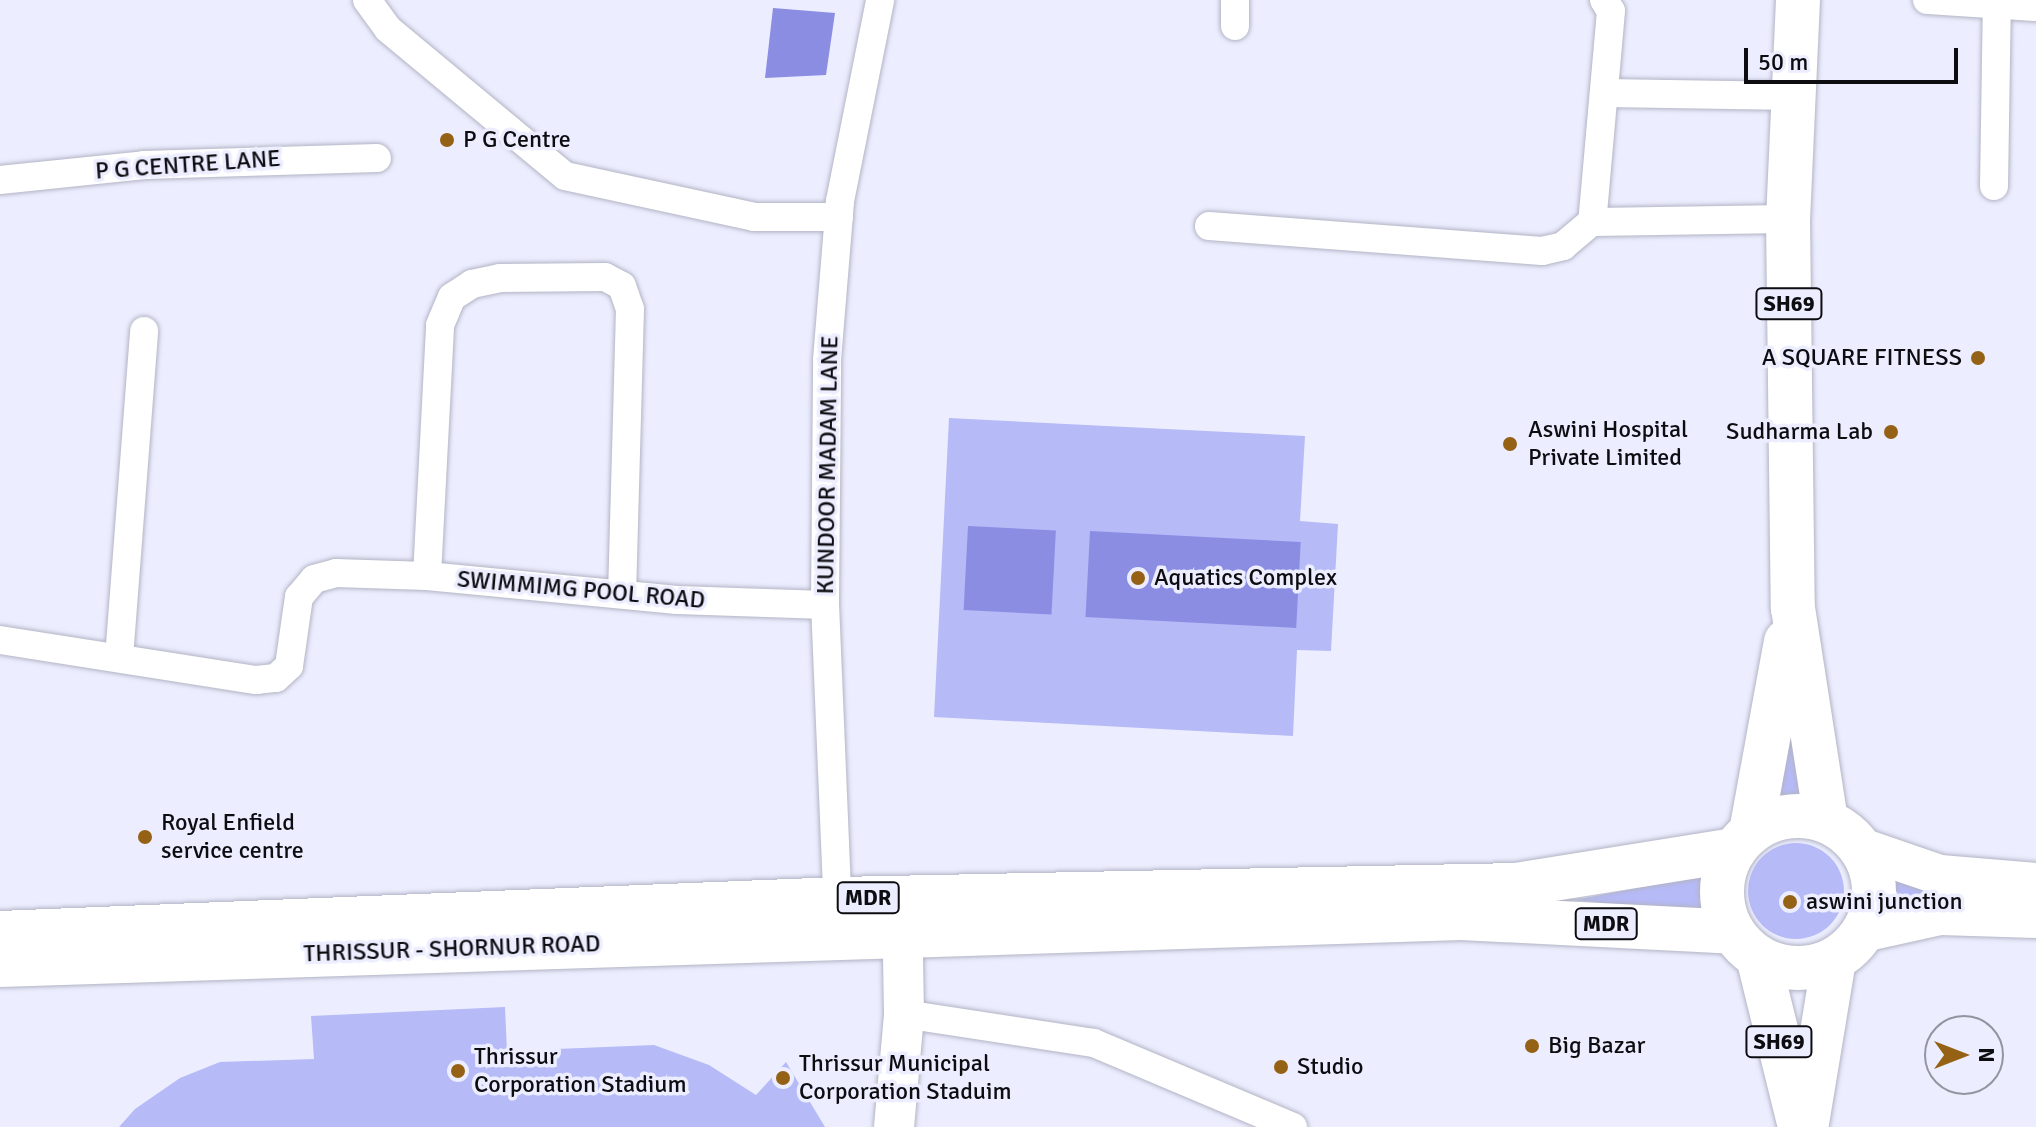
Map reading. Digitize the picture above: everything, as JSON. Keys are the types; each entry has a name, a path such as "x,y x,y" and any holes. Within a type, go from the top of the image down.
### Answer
{"main road":[{"name":"SH69","path":"1798,0 1788,219 1793,608 1826,820"},
{"name":"SH69","path":"1793,608 1742,841 1722,891 1746,944 1800,1127"},
{"path":"1742,841 1774,819 1800,815 1826,820 1861,848 1940,875 2036,883"},
{"name":"MDR","path":"902,915 1431,903 1556,882 1742,841"},
{"name":"SH69","path":"1806,1127 1848,946 1874,890 1861,848"},
{"name":"MDR","path":"1431,903 1479,919 1746,944"},
{"name":"THRISSUR - SHORNUR ROAD","path":"0,965 902,915"},
{"path":"894,1127 904,1014 902,915"},
{"path":"1746,944 1795,967 1940,915 2036,918"},
{"name":"MDR","path":"0,933 838,917"}],"street":[{"path":"367,0 388,29 565,176 754,217 839,217"},
{"name":"KUNDOOR MADAM LANE","path":"838,917 825,605 827,360 839,217 880,0"},
{"path":"1592,222 1611,11 1604,0"},
{"path":"1927,0 2036,7"},
{"path":"1994,186 1997,5"},
{"path":"1604,93 1794,96"},
{"name":"P G CENTRE LANE","path":"0,180 144,165 377,158"},
{"path":"1209,226 1542,251 1563,246 1592,222 1788,219"},
{"path":"427,576 440,325 452,297 472,284 500,278 605,277 622,286 630,309 622,594"},
{"path":"0,640 119,658 144,331"},
{"name":"SWIMMIMG POOL ROAD","path":"119,658 256,680 276,678 289,666 299,597 314,579 336,573 427,576 622,594 825,605"},
{"path":"904,1014 1094,1043 1293,1127"}],"shaded area":[{"path":"773,8 835,13 826,75 765,78"},
{"name":"Aquatics Complex","path":"949,418 1305,436 1300,521 1338,524 1331,651 1297,650 1293,736 934,717"},
{"path":"968,526 1056,531 1051,614 964,610"},
{"path":"1090,531 1301,542 1296,628 1085,617"},
{"path":"1791,676 1805,801 1780,802"},
{"path":"1796,843 1814,847 1830,857 1840,873 1844,891 1840,909 1830,925 1814,935 1796,939 1778,935 1762,925 1752,909 1748,891 1752,873 1762,857 1778,847"},
{"path":"1705,875 1705,914 1575,900"},
{"path":"1888,877 1966,898 1886,909"},
{"name":"Thrissur Corporation Stadium","path":"505,1007 507,1051 654,1045 709,1065 756,1095 786,1062 825,1127 119,1127 135,1109 180,1078 220,1062 314,1059 311,1016"}],"place":[{"name":"P G Centre","path":"447,140"},
{"name":"A SQUARE FITNESS","path":"1978,358"},
{"name":"Sudharma Lab","path":"1891,432"},
{"name":"Aswini Hospital Private Limited","path":"1510,444"},
{"name":"Aquatics Complex","path":"1138,578"},
{"name":"Royal Enfield service centre","path":"145,837"},
{"name":"aswini junction","path":"1790,902"},
{"name":"Big Bazar","path":"1532,1046"},
{"name":"Studio","path":"1281,1067"},
{"name":"Thrissur Corporation Stadium","path":"458,1071"},
{"name":"Thrissur Municipal Corporation Staduim","path":"783,1078"}]}
